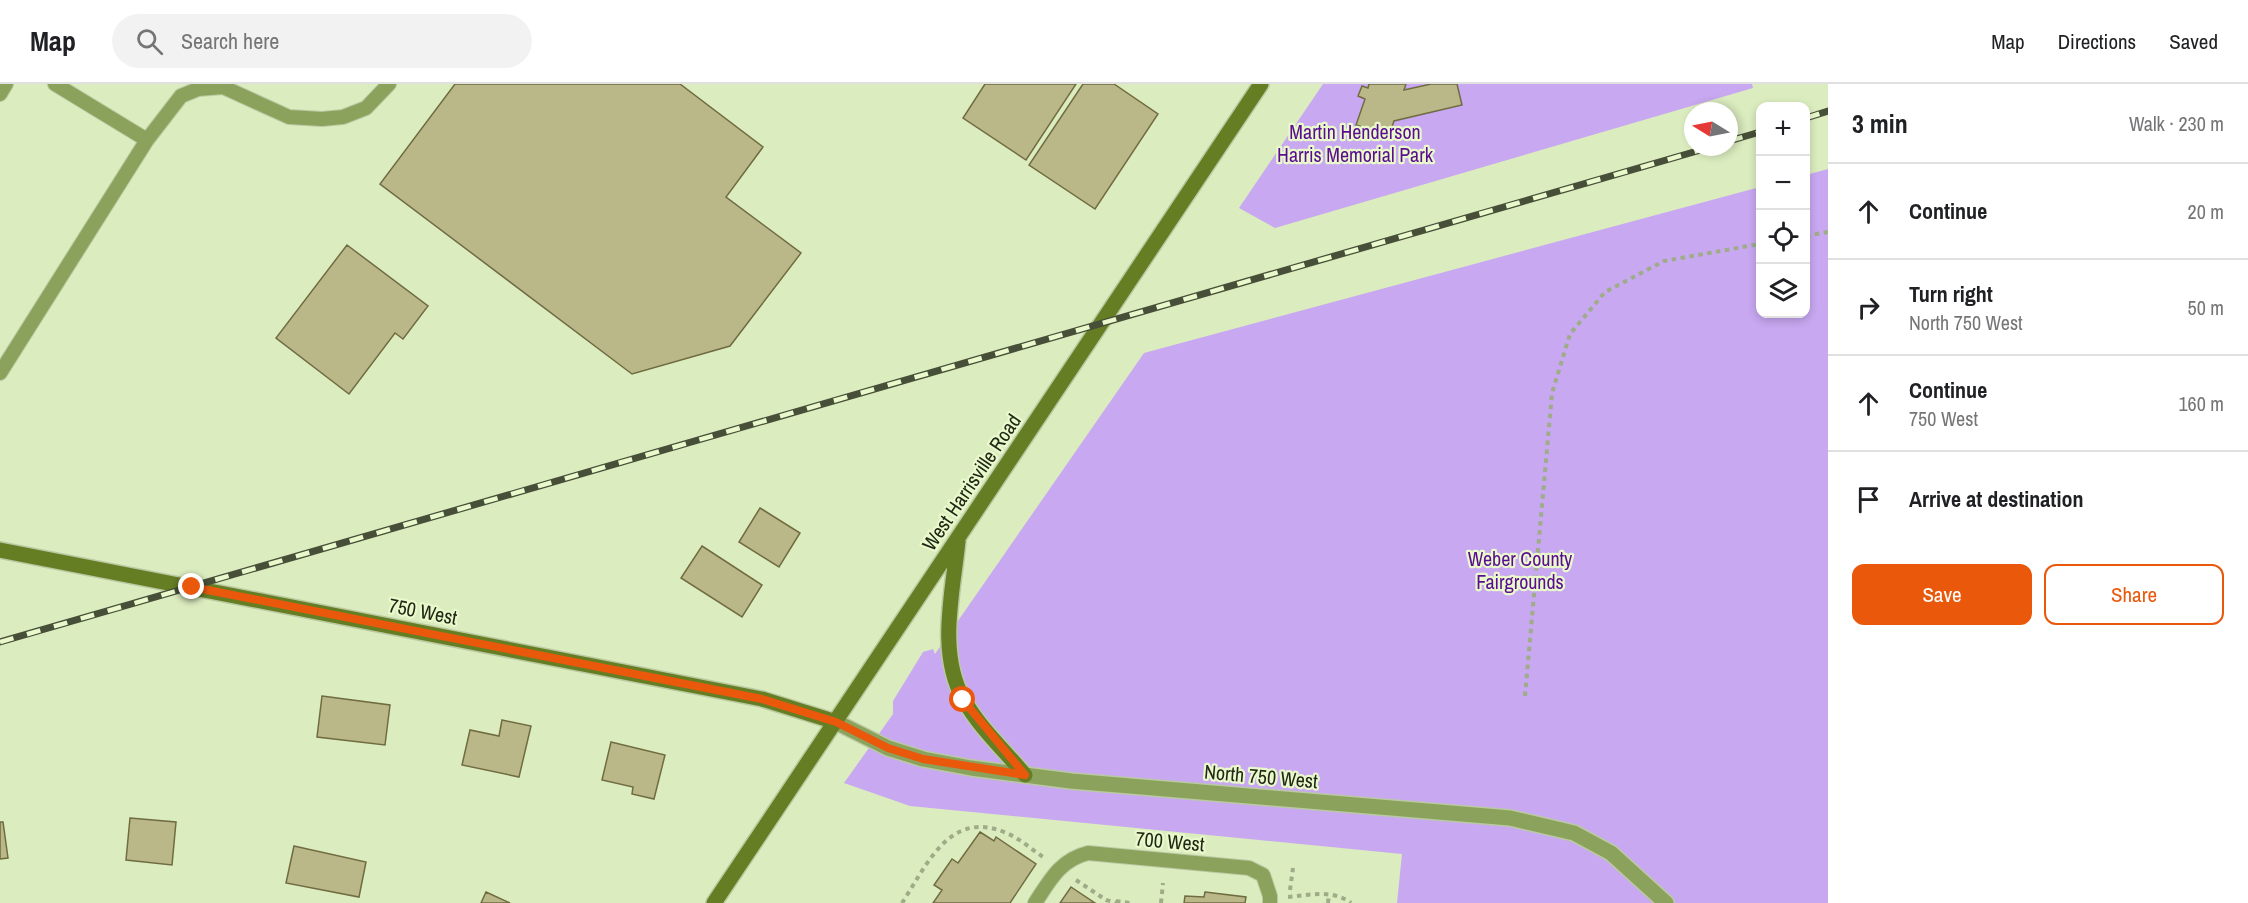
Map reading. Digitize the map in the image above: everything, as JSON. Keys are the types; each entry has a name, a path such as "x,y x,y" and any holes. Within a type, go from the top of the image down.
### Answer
{"main road":[{"name":"West Harrisville Road","path":"714,903 958,539 1254,86"},
{"path":"958,539 949,625 953,669 963,700 1025,775"},
{"name":"750 West","path":"0,550 751,696 836,722"}],"street":[{"name":"North 750 West","path":"836,722 888,748 923,759 1071,782 1510,818 1574,833 1611,853 1666,903"}],"lane":[{"path":"0,94 6,84"},
{"path":"55,84 147,140"},
{"path":"0,373 147,140 181,96 198,89 223,87 289,117 322,119 343,117 366,108 389,84"},
{"name":"700 West","path":"1058,868 1072,857 1088,854 1250,868 1263,875 1270,903"},
{"path":"1035,903 1058,868"}],"path":[{"path":"1810,235 1828,232"},
{"path":"1525,696 1552,393 1570,334 1605,292 1664,261 1756,245"},
{"path":"902,903 937,850 955,832 969,826 987,826 1006,832 1106,900 1130,903"},
{"path":"1290,897 1293,868"},
{"path":"1161,903 1163,883"},
{"path":"1328,903 1329,894"},
{"path":"1283,898 1329,894 1342,897 1351,903"}],"green space":[{"name":"Martin Henderson Harris Memorial Park","path":"1323,84 1752,84 1753,88 1705,102 1684,102 1684,108 1275,228 1239,208"},
{"name":"Weber County Fairgrounds","path":"1828,169 1828,903 1397,903 1402,854 910,806 844,783 893,714 893,701 923,652 933,649 935,654 1144,353 1756,188 1756,318 1810,318 1810,174"}],"building":[{"path":"455,84 680,84 763,147 726,197 801,253 730,346 632,374 380,184"},
{"path":"985,84 1076,84 1026,160 963,118"},
{"path":"1083,84 1114,84 1158,114 1095,209 1029,165"},
{"path":"1369,84 1406,84 1404,90 1431,84 1457,84 1462,105 1394,121 1389,136 1356,125 1365,99 1358,96 1362,86 1368,88"},
{"path":"347,245 428,306 403,339 395,333 349,394 276,338"},
{"path":"760,508 800,533 779,567 739,542"},
{"path":"702,546 762,585 742,617 681,578"},
{"path":"322,696 390,705 385,745 317,737"},
{"path":"502,720 531,726 519,777 462,765 470,730 499,736"},
{"path":"611,742 665,755 654,799 632,794 633,787 602,780"},
{"path":"130,818 176,822 172,865 126,860"},
{"path":"0,822 3,822 8,858 0,859"},
{"path":"980,832 994,841 996,837 1036,864 1010,903 933,903 942,890 934,885 952,859 958,863"},
{"path":"294,846 366,862 359,897 286,883"},
{"path":"1071,887 1095,903 1060,903"},
{"path":"486,892 510,903 481,903"},
{"path":"1205,892 1246,897 1245,903 1184,903 1185,896 1204,897"}],"railway":[{"path":"1810,117 1828,111"},
{"path":"1738,138 1756,133"},
{"path":"0,642 1684,155"}],"route":[{"path":"192,587 762,699 836,722 888,748 923,759 1025,775 963,700"}]}
